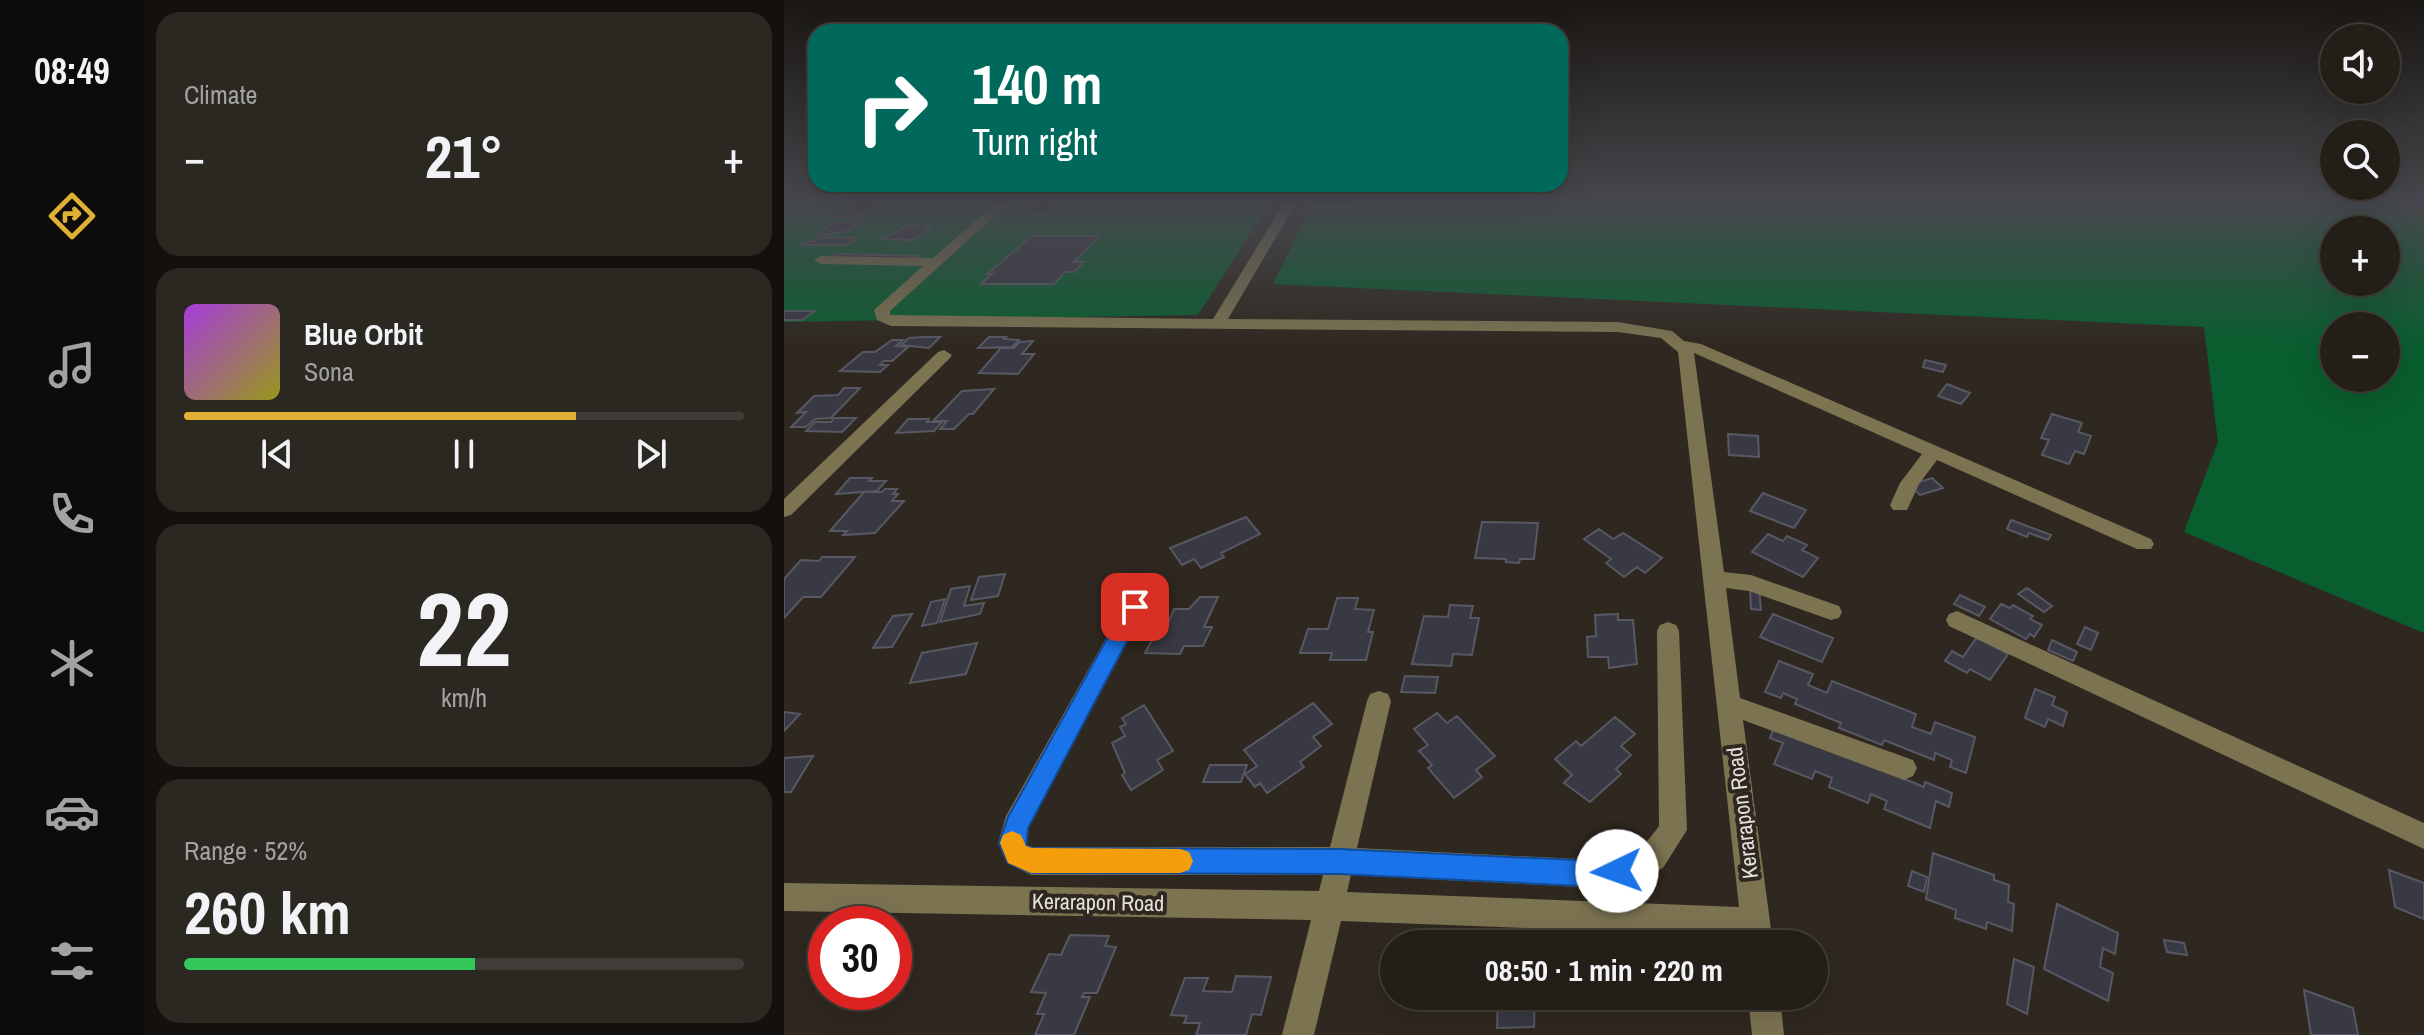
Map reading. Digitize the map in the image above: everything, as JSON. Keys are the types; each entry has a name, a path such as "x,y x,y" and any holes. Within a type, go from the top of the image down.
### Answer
{"street":[{"path":"948,251 882,310 882,317 891,321 1618,327 1656,331 1673,337 1682,345 1695,347 2144,544"},
{"path":"1218,324 1262,251"},
{"path":"821,260 936,262"},
{"name":"Kerarapon Road","path":"1682,345 1686,350 1757,930"},
{"path":"784,510 944,355"},
{"path":"1900,505 1910,483 1933,452"},
{"path":"1714,579 1751,583 1831,612"},
{"path":"1135,607 1016,825 1012,843 1017,854 1031,861 1339,861 1599,874 1634,868 1653,858 1673,830 1668,631"},
{"path":"1957,620 2159,712 2293,779 2424,836"},
{"path":"1298,1035 1379,701"},
{"path":"1729,704 1904,768"},
{"name":"Kerarapon Road","path":"784,897 1286,904 1706,930"},
{"path":"1765,1010 1768,1035"}],"green space":[{"path":"784,251 1239,251 1198,315 784,322"},
{"path":"1289,251 2320,251 2320,296 2400,296 2400,251 2424,251 2424,633 2184,532 2218,442 2204,327 1273,284"}],"building":[{"path":"1014,251 1084,251 1074,262 1084,262 1074,272 1065,272 1054,284 981,284 992,274 987,274"},
{"path":"836,254 919,256 912,262 828,259"},
{"path":"784,311 815,311 802,320 784,320"},
{"path":"940,337 929,348 901,345 909,338"},
{"path":"989,337 1019,340 1012,347 978,348"},
{"path":"892,340 903,340 896,346 908,347 892,361 884,361 880,365 888,365 880,372 840,371 863,352 875,352"},
{"path":"1033,341 1022,354 1034,354 1018,374 979,373 1001,348 1014,348 1020,342"},
{"path":"1925,360 1946,365 1943,372 1923,367"},
{"path":"1947,384 1970,393 1961,404 1938,396"},
{"path":"844,388 860,388 831,418 815,419 806,427 791,427 806,412 797,413 814,396 838,395"},
{"path":"994,389 973,414 969,414 954,429 940,429 947,421 933,421 962,391"},
{"path":"2052,414 2082,423 2078,432 2091,436 2084,454 2075,451 2069,464 2042,455 2049,440 2041,438"},
{"path":"834,418 856,418 842,432 806,431 815,422 831,422"},
{"path":"908,419 942,422 934,431 896,433"},
{"path":"1728,434 1758,436 1759,457 1729,455"},
{"path":"850,478 886,481 877,491 836,494"},
{"path":"1932,478 1943,488 1920,495 1909,485"},
{"path":"897,489 893,494 898,494 892,501 904,501 875,533 843,535 847,531 830,531 864,492 882,492"},
{"path":"1763,493 1806,510 1794,528 1750,511"},
{"path":"1246,517 1260,534 1221,553 1224,557 1201,568 1194,559 1182,565 1170,548"},
{"path":"2011,520 2051,535 2048,540 2029,533 2027,537 2007,529"},
{"path":"1482,522 1538,523 1534,559 1520,559 1519,563 1506,562 1506,559 1475,558"},
{"path":"1599,529 1613,539 1623,533 1662,558 1645,573 1637,567 1624,577 1606,563 1611,559 1584,539"},
{"path":"1768,534 1783,541 1787,536 1807,545 1802,550 1818,558 1803,577 1752,552"},
{"path":"822,557 855,557 821,597 803,597 784,618 784,579 801,560 819,561"},
{"path":"1005,574 998,596 971,600 979,577"},
{"path":"970,586 964,606 984,603 980,614 940,622 951,589"},
{"path":"1750,588 1759,589 1761,610 1751,609"},
{"path":"2027,588 2052,606 2044,612 2018,594"},
{"path":"1960,595 1985,607 1979,616 1954,604"},
{"path":"1200,597 1218,597 1204,627 1212,627 1203,646 1184,646 1180,654 1145,653 1160,625 1167,625 1174,609 1189,609"},
{"path":"1337,598 1358,598 1355,609 1374,610 1368,632 1373,632 1366,660 1330,660 1332,653 1300,653 1308,629 1328,629"},
{"path":"945,599 937,623 922,626 931,602"},
{"path":"2001,604 2010,608 2013,605 2042,625 2034,637 2030,634 2026,639 1990,619"},
{"path":"1450,605 1473,606 1470,618 1479,618 1472,655 1453,654 1451,666 1412,664 1424,616 1448,617"},
{"path":"912,614 892,647 873,648 893,616"},
{"path":"1618,614 1618,620 1633,620 1637,664 1609,668 1608,657 1588,657 1587,637 1596,636 1595,615"},
{"path":"1773,614 1833,638 1822,662 1760,637"},
{"path":"2085,627 2098,633 2091,650 2077,644"},
{"path":"1977,637 2008,654 1990,680 1970,669 1967,673 1945,661 1952,651 1963,657"},
{"path":"2052,640 2077,652 2073,661 2048,650"},
{"path":"977,643 966,674 910,683 922,653"},
{"path":"1779,661 1813,674 1808,685 1827,693 1832,681 1916,714 1912,727 1931,734 1935,722 1975,737 1966,773 1950,767 1952,760 1935,753 1934,760 1884,740 1882,745 1839,728 1841,723 1795,704 1797,699 1783,693 1781,698 1765,692"},
{"path":"1405,676 1438,677 1435,693 1401,692"},
{"path":"2035,689 2055,697 2052,705 2067,712 2063,726 2048,719 2045,727 2025,718"},
{"path":"1313,703 1332,724 1313,737 1321,746 1300,762 1304,767 1267,793 1260,783 1255,787 1245,774 1257,766 1244,750"},
{"path":"1144,705 1173,751 1157,760 1163,770 1131,790 1122,775 1125,773 1112,743 1125,736 1120,727 1126,724 1122,718"},
{"path":"784,712 800,714 784,731"},
{"path":"1437,713 1447,723 1457,716 1495,756 1476,770 1482,777 1454,798 1428,768 1432,765 1419,751 1428,745 1414,729"},
{"path":"1615,717 1635,734 1621,746 1631,755 1616,769 1621,774 1590,802 1564,783 1572,775 1555,759 1576,741 1581,746"},
{"path":"1775,725 1924,787 1925,782 1952,793 1949,807 1936,801 1930,828 1884,809 1887,801 1871,794 1868,803 1829,787 1832,778 1815,771 1812,779 1774,764 1783,743 1770,738"},
{"path":"813,756 791,792 784,792 784,758"},
{"path":"1210,765 1247,765 1241,782 1203,782"},
{"path":"1933,853 1994,875 1994,880 2009,885 2008,902 2014,904 2012,931 1987,922 1986,929 1955,918 1956,910 1926,899"},
{"path":"2389,870 2424,883 2424,919 2395,907"},
{"path":"1912,871 1927,877 1924,892 1908,886"},
{"path":"2057,904 2118,933 2115,954 2103,948 2100,967 2113,973 2108,1001 2044,969"},
{"path":"1070,935 1109,936 1105,946 1116,947 1097,993 1084,993 1082,997 1090,997 1074,1035 1035,1035 1044,1014 1037,1014 1046,993 1031,992 1049,954 1061,955"},
{"path":"2164,940 2184,943 2187,955 2167,952"},
{"path":"2014,959 2034,967 2027,1014 2007,1004"},
{"path":"1236,976 1271,977 1261,1015 1252,1014 1246,1035 1196,1035 1200,1023 1184,1023 1187,1016 1171,1015 1185,978 1208,978 1203,991 1232,992"},
{"path":"2304,990 2353,1008 2358,1035 2311,1035"},
{"path":"1498,1010 1535,1010 1534,1027 1497,1028"}],"slow traffic":[{"path":"1012,843 1017,854 1031,861 1180,861"}],"route":[{"path":"1135,607 1016,825 1012,843 1017,854 1031,861 1339,861 1599,874 1617,871"}]}
